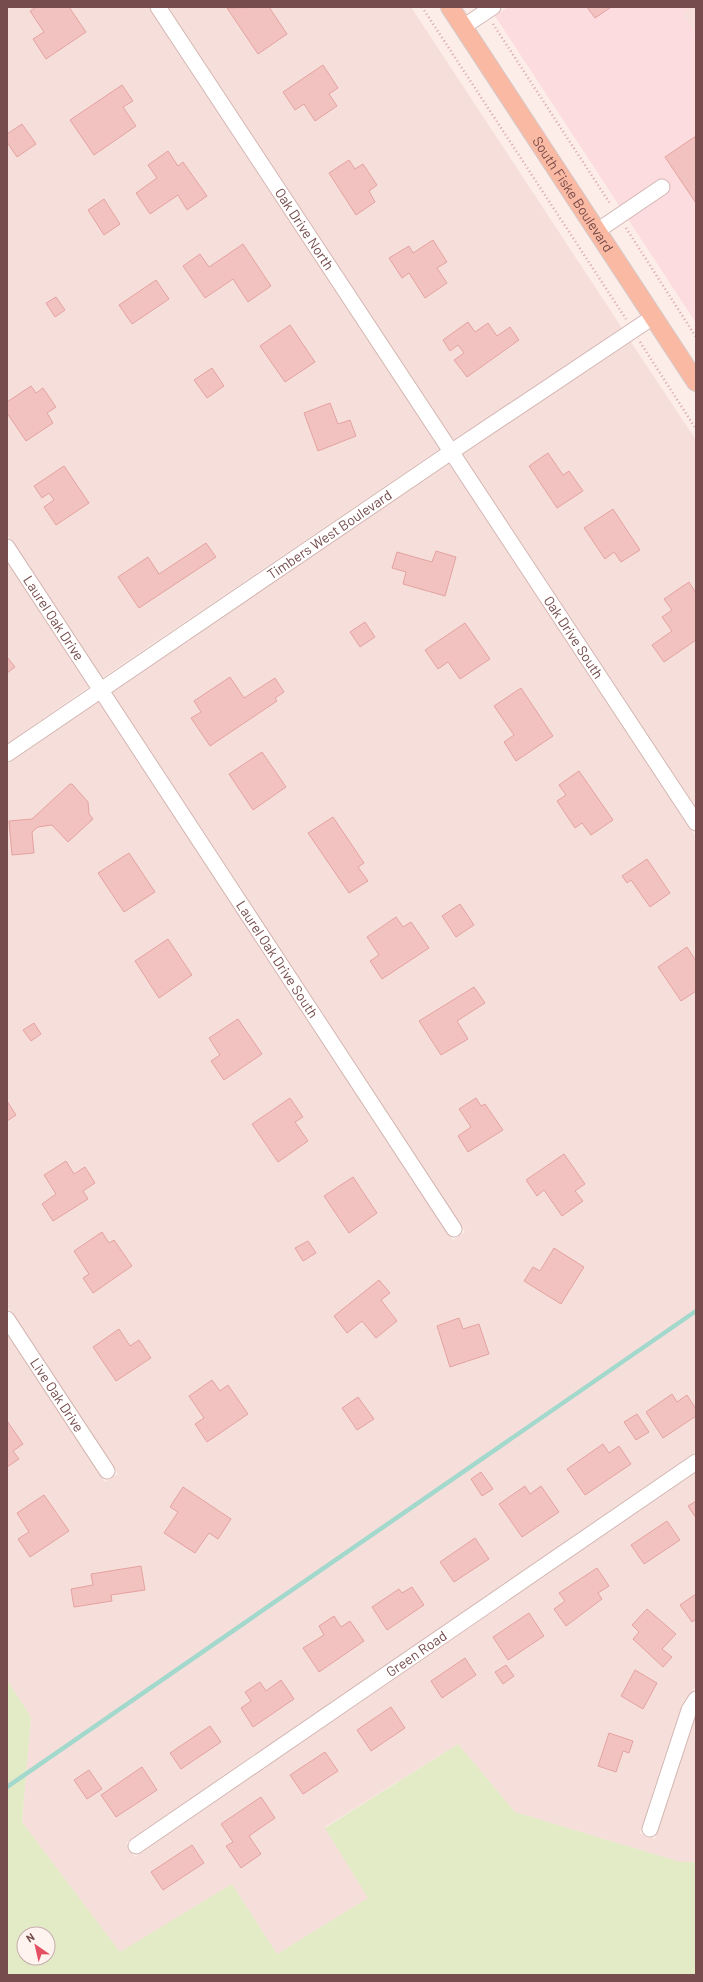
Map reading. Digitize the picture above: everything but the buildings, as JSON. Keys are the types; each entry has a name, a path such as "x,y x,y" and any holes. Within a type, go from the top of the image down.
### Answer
{"main road":[{"name":"South Fiske Boulevard","path":"450,7 695,380"}],"street":[{"name":"Oak Drive North","path":"158,7 451,452"},
{"path":"463,27 489,10"},
{"path":"597,231 662,187"},
{"name":"Timbers West Boulevard","path":"7,754 100,689 653,317"},
{"name":"Oak Drive South","path":"451,452 696,824"},
{"name":"Laurel Oak Drive","path":"7,547 100,689"},
{"name":"Laurel Oak Drive South","path":"100,689 454,1229"},
{"name":"Live Oak Drive","path":"7,1319 107,1471"},
{"name":"Green Road","path":"136,1846 696,1462"},
{"path":"650,1829 689,1710 696,1699"}],"path":[{"path":"422,7 696,429"},
{"path":"489,10 696,337"}],"shaded area":[{"path":"7,7 149,7 440,449 102,678 7,534"},
{"path":"167,7 411,7 622,328 453,441"},
{"path":"508,7 693,7 683,14 696,34 696,323 495,16"},
{"path":"693,7 696,7 696,34 683,14"},
{"path":"631,342 696,440 696,810 462,454"},
{"path":"449,463 696,837 696,1452 126,1843 135,1857 696,1472 696,1686 681,1707 640,1833 655,1839 696,1714 696,1862 680,1862 515,1812 458,1744 325,1827 368,1898 277,1954 232,1884 120,1953 22,1822 31,1717 7,1680 7,1333 105,1482 118,1474 7,1306 7,764 99,700 453,1240 465,1232 111,692"},
{"path":"7,561 90,686 7,744"}],"green space":[{"path":"7,1680 31,1717 22,1822 120,1952 232,1884 277,1954 368,1898 325,1828 458,1744 515,1812 680,1862 696,1862 696,1975 7,1975"}],"waterway":[{"path":"7,1787 696,1311"}]}
